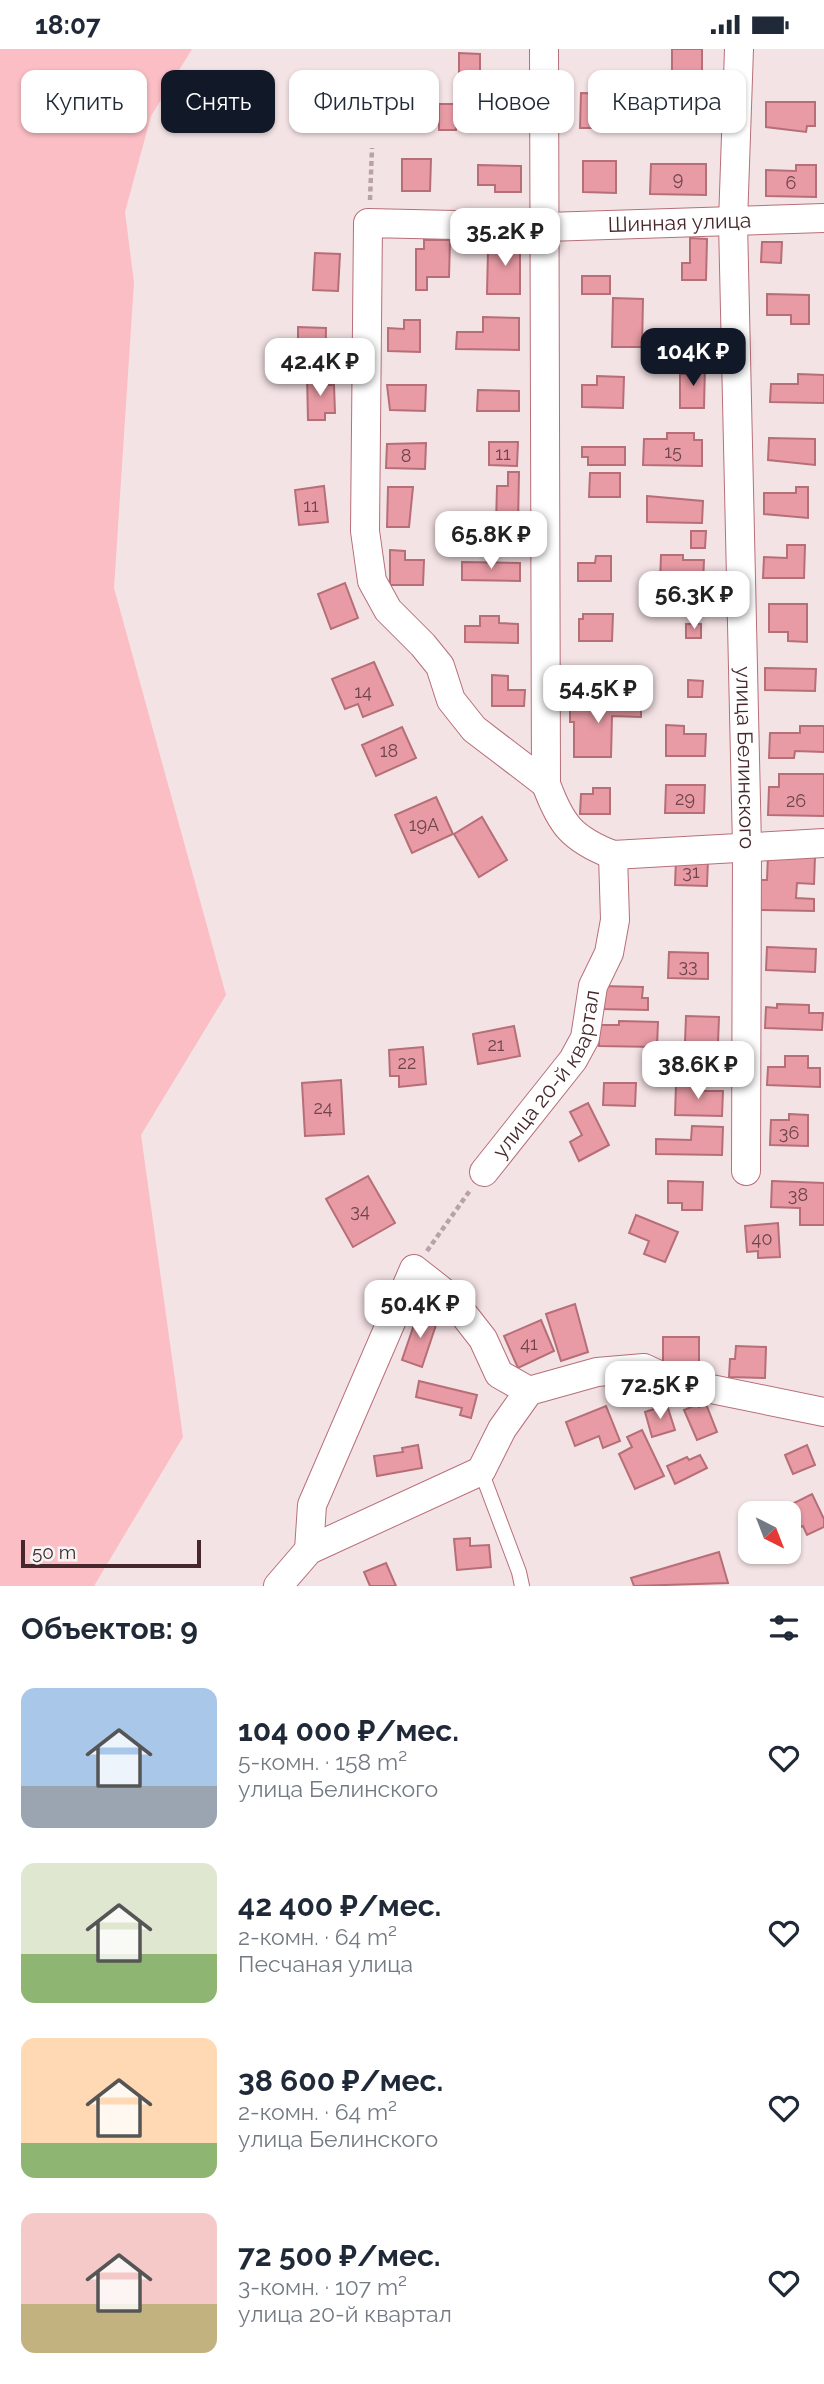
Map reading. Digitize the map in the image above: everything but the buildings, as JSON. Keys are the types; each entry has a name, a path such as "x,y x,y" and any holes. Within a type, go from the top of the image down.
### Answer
{"street":[{"path":"544,49 547,784 567,829 587,845 613,855 824,843"},
{"name":"улица Белинского","path":"739,49 733,222 747,846 746,1171"},
{"name":"Шинная улица","path":"369,223 546,227 824,218"},
{"path":"369,223 365,531 372,581 388,610 424,645 440,666 451,700 474,729 547,784"},
{"name":"улица 20-й квартал","path":"484,1172 573,1060 584,1038 593,986 609,953 615,921 613,855"},
{"path":"309,1550 312,1505 414,1269 452,1298 483,1339 499,1374 528,1391"},
{"path":"278,1586 309,1550 481,1471 502,1429 528,1391 597,1372 644,1368 671,1381 824,1412"}],"lane":[{"path":"481,1471 519,1571 522,1586"}],"path":[{"path":"369,223 372,148"},
{"name":"улица 20-й квартал","path":"414,1269 484,1172"}],"shaded area":[{"path":"0,49 192,49 179,70 161,70 161,100 151,116 147,131 147,70 21,70 21,133 146,133 125,212 134,282 114,588 226,995 141,1135 183,1437 94,1586 0,1586"}]}
